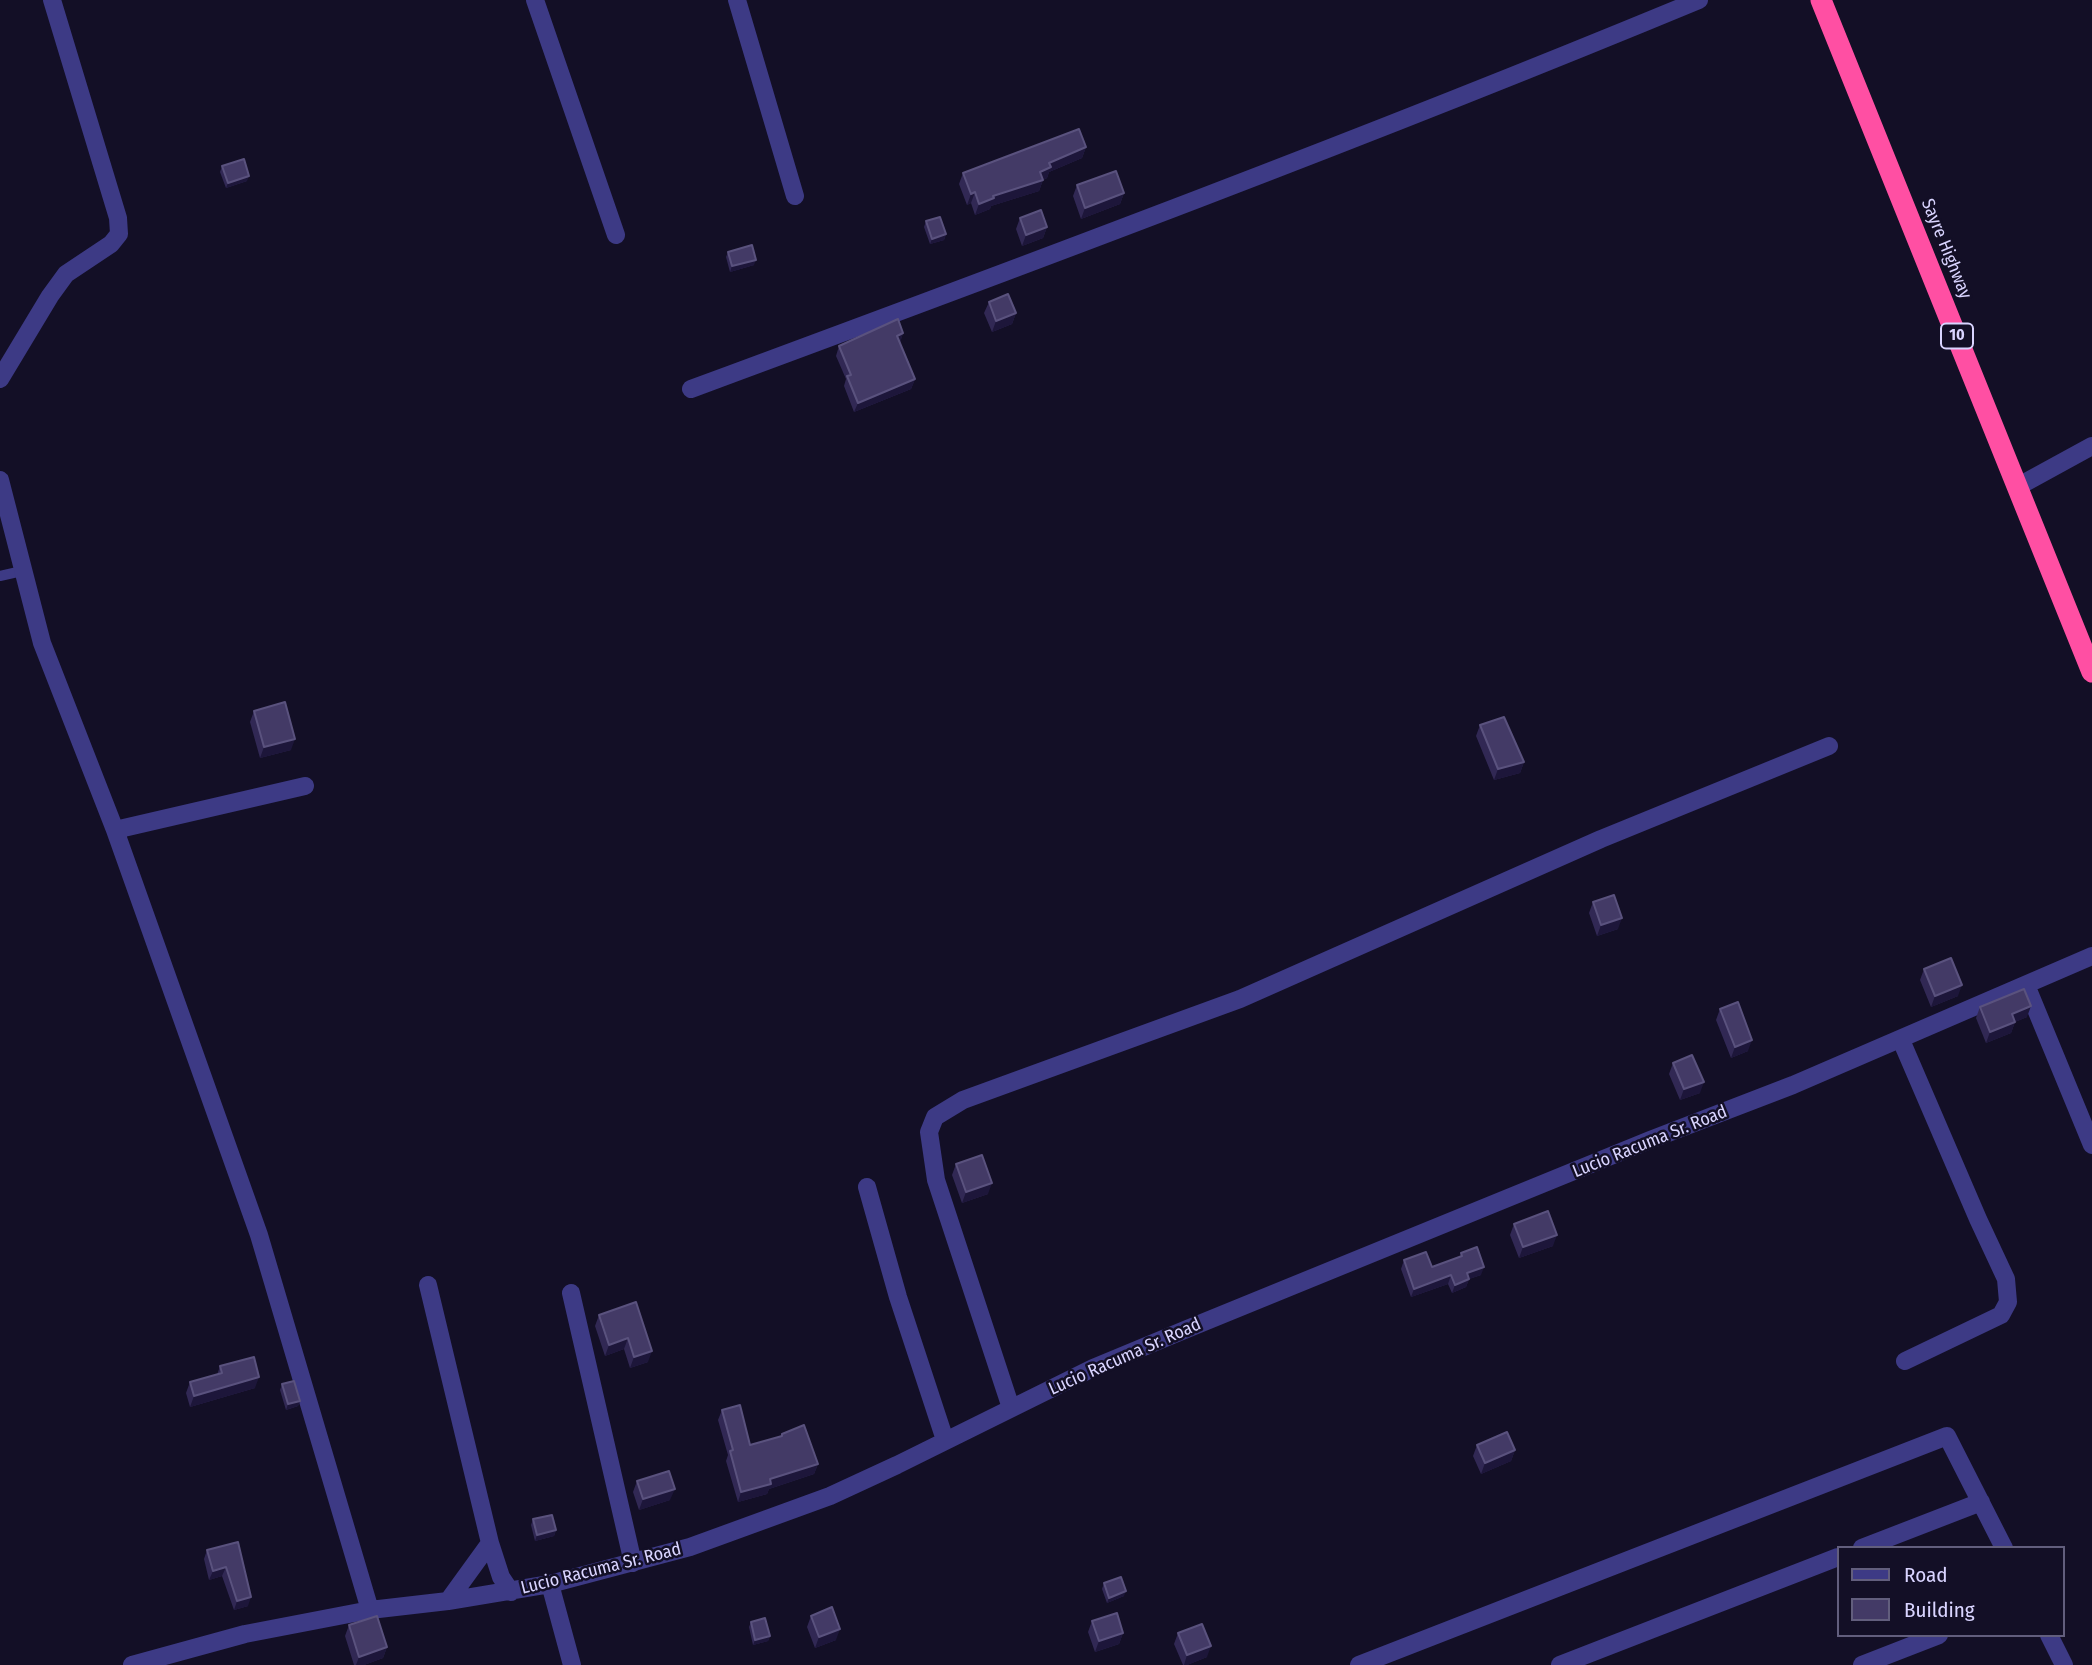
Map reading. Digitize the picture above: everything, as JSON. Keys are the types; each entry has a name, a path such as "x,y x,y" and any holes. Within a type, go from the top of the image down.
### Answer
{"highway":[{"name":"Sayre Highway","path":"1821,0 2092,672"}],"street":[{"path":"0,379 65,274 110,244 119,234 118,218 52,0"},
{"path":"535,0 616,235"},
{"path":"737,0 795,196"},
{"path":"691,389 927,302 1493,85 1699,0"},
{"path":"2017,487 2092,446"},
{"path":"0,480 42,643 115,830 260,1235 370,1610"},
{"path":"1011,1408 936,1181 929,1132 935,1117 963,1100 1240,999 1601,839 1829,746"},
{"path":"115,830 304,786"},
{"name":"Lucio Racuma Sr. Road","path":"132,1665 245,1634 370,1610 511,1592 550,1584 690,1547 830,1496 1093,1368 1650,1140 1793,1085 2092,956"},
{"path":"2026,985 2092,1145"},
{"path":"1901,1040 2006,1279 2008,1302 2001,1315 1905,1361"},
{"path":"867,1187 902,1310 945,1440"},
{"path":"428,1285 490,1543 501,1577 511,1592"},
{"path":"570,1293 632,1563"},
{"path":"1359,1665 1947,1436 2003,1546"},
{"path":"1867,1546 1981,1502"},
{"path":"448,1601 490,1543"},
{"path":"1560,1665 1836,1558"},
{"path":"550,1584 572,1665"},
{"path":"1861,1665 1934,1637"},
{"path":"2050,1637 2064,1665"}],"lane":[{"path":"0,576 22,571"}],"building":[{"path":"1079,129 1086,147 1049,163 1051,167 1040,172 1043,180 993,196 994,198 979,204 975,192 971,194 963,173"},
{"path":"244,159 249,176 228,183 222,166"},
{"path":"1116,171 1124,193 1085,208 1077,185"},
{"path":"1041,210 1047,227 1026,235 1020,218"},
{"path":"940,217 946,234 932,239 926,221"},
{"path":"752,245 756,260 732,266 728,252"},
{"path":"1008,294 1016,313 996,321 989,302"},
{"path":"898,319 903,333 897,336 915,379 858,403 847,376 851,375 839,346"},
{"path":"285,702 295,739 264,747 254,711"},
{"path":"1504,717 1524,762 1498,769 1480,725"},
{"path":"1614,895 1622,918 1601,925 1593,902"},
{"path":"1951,958 1962,985 1935,996 1924,969"},
{"path":"2024,989 2031,1006 2012,1014 2015,1022 1990,1032 1980,1007"},
{"path":"1738,1002 1752,1040 1735,1047 1720,1009"},
{"path":"1692,1055 1704,1082 1684,1089 1673,1063"},
{"path":"982,1155 992,1183 966,1192 956,1164"},
{"path":"1548,1211 1557,1235 1523,1247 1514,1224"},
{"path":"1477,1247 1484,1267 1467,1273 1469,1279 1455,1285 1451,1275 1414,1289 1404,1260 1426,1252 1432,1267 1462,1256 1461,1253"},
{"path":"636,1302 652,1351 634,1357 628,1338 609,1345 599,1315"},
{"path":"254,1357 259,1377 194,1396 190,1382 222,1373 220,1366"},
{"path":"294,1381 300,1401 288,1404 282,1384"},
{"path":"740,1405 750,1445 782,1436 804,1425 818,1464 770,1479 771,1484 741,1492 722,1410"},
{"path":"1507,1432 1515,1450 1485,1463 1477,1445"},
{"path":"669,1471 675,1489 643,1499 637,1481"},
{"path":"552,1515 556,1530 537,1535 533,1519"},
{"path":"238,1542 251,1597 237,1601 226,1567 213,1571 207,1550"},
{"path":"1121,1577 1126,1591 1109,1598 1104,1583"},
{"path":"832,1607 840,1629 819,1637 811,1616"},
{"path":"1117,1613 1123,1633 1099,1641 1092,1621"},
{"path":"377,1616 387,1647 359,1657 349,1625"},
{"path":"765,1618 770,1636 755,1640 751,1622"},
{"path":"1202,1624 1211,1646 1187,1655 1178,1633"}]}
